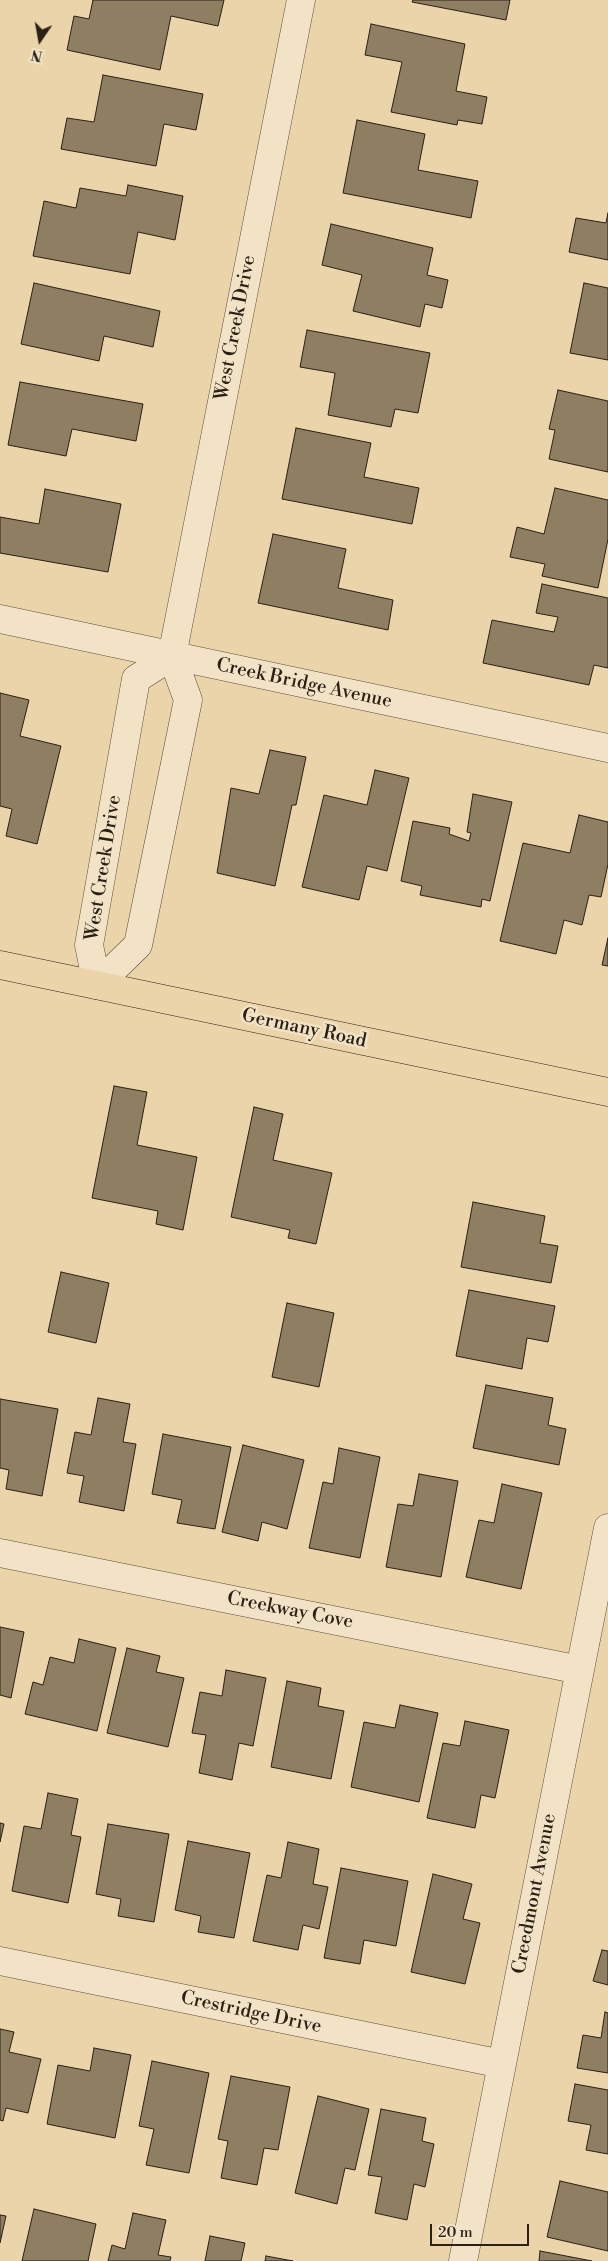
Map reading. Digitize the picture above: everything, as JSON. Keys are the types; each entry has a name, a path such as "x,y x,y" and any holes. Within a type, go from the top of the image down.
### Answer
{"main road":[{"name":"Germany Road","path":"0,965 608,1092"}],"street":[{"name":"West Creek Drive","path":"96,985 138,945 188,700 172,656 301,0"},
{"name":"Creek Bridge Avenue","path":"0,619 608,748"},
{"name":"West Creek Drive","path":"96,985 89,945 136,679 172,656"},
{"name":"Creedmont Avenue","path":"463,2261 608,1528"},
{"name":"Creekway Cove","path":"0,1553 580,1670"},
{"name":"Crestridge Drive","path":"0,1961 502,2064"}],"building":[{"path":"93,0 224,0 218,26 171,16 160,70 67,50 74,16 89,19"},
{"path":"413,0 510,0 506,20 412,2"},
{"path":"371,24 465,44 456,91 487,97 482,124 458,120 457,125 391,112 402,62 365,55"},
{"path":"103,75 203,94 196,130 164,124 156,166 61,149 67,118 94,122"},
{"path":"357,120 425,134 418,170 478,181 471,218 343,193"},
{"path":"128,185 183,196 175,240 138,232 130,274 33,256 44,201 76,208 80,188 126,196"},
{"path":"608,213 608,260 569,252 576,218 606,223"},
{"path":"331,224 433,248 427,275 448,280 442,308 425,304 420,327 353,311 362,275 322,265"},
{"path":"34,283 160,311 153,347 104,336 99,361 21,344"},
{"path":"584,283 608,288 608,360 570,353"},
{"path":"307,330 430,353 418,413 395,409 391,427 328,415 335,373 300,367"},
{"path":"20,382 143,404 136,441 72,429 66,456 8,445"},
{"path":"558,390 608,401 608,472 549,459 555,430 549,429"},
{"path":"296,428 371,443 364,477 419,488 412,524 282,499"},
{"path":"555,488 608,500 608,539 598,588 542,576 545,564 510,557 517,527 544,534"},
{"path":"45,489 121,504 108,572 0,553 0,517 39,524"},
{"path":"273,534 346,549 338,588 393,600 388,630 258,603"},
{"path":"542,584 608,598 608,668 594,665 589,685 483,663 492,620 554,632 558,617 536,613"},
{"path":"0,693 29,700 20,736 61,746 37,844 6,836 12,809 0,806"},
{"path":"270,750 306,757 296,805 292,805 275,886 217,873 231,788 259,794"},
{"path":"375,770 409,778 387,871 367,866 359,900 302,887 324,795 367,805"},
{"path":"473,794 512,802 490,901 482,899 481,907 420,895 422,886 401,881 413,821 450,828 449,834 469,841 471,833 467,832"},
{"path":"579,815 608,822 608,864 601,897 589,895 582,925 564,920 556,954 500,941 523,843 570,853"},
{"path":"608,938 608,966 602,965"},
{"path":"114,1086 147,1092 137,1145 197,1157 183,1230 156,1224 158,1211 92,1198"},
{"path":"254,1107 283,1114 273,1160 332,1173 316,1244 288,1238 290,1230 231,1217"},
{"path":"473,1202 545,1216 540,1243 558,1246 551,1283 461,1267"},
{"path":"61,1272 109,1283 96,1343 48,1332"},
{"path":"469,1290 555,1306 548,1342 527,1338 522,1369 456,1356"},
{"path":"287,1303 334,1313 319,1387 272,1377"},
{"path":"486,1385 553,1398 548,1425 566,1429 559,1465 473,1448"},
{"path":"98,1398 130,1404 123,1442 136,1444 124,1511 79,1502 84,1476 67,1473 75,1432 91,1435"},
{"path":"0,1399 58,1409 42,1496 6,1489 9,1470 0,1468"},
{"path":"163,1434 231,1447 215,1529 177,1523 182,1500 152,1494"},
{"path":"243,1445 304,1460 287,1529 262,1522 258,1541 222,1532"},
{"path":"339,1448 380,1457 360,1558 309,1548 323,1482 333,1484"},
{"path":"419,1474 458,1481 441,1577 386,1567 398,1504 413,1506"},
{"path":"502,1484 542,1493 521,1589 466,1577 479,1520 494,1523"},
{"path":"0,1627 24,1632 11,1698 0,1695"},
{"path":"79,1639 116,1648 97,1731 25,1714 33,1682 43,1685 50,1657 74,1663"},
{"path":"127,1648 160,1656 156,1672 184,1678 168,1747 107,1733"},
{"path":"226,1670 266,1678 253,1746 239,1743 232,1780 199,1773 206,1735 192,1733 200,1692 222,1696"},
{"path":"287,1681 321,1688 318,1706 344,1711 331,1779 271,1767"},
{"path":"400,1705 438,1713 419,1802 351,1787 364,1722 395,1728"},
{"path":"465,1721 509,1730 495,1798 481,1795 475,1828 427,1818 443,1743 460,1746"},
{"path":"48,1793 78,1799 71,1835 81,1837 68,1903 12,1891 24,1826 41,1829"},
{"path":"0,1823 4,1824 0,1842"},
{"path":"108,1824 169,1834 154,1922 118,1916 121,1899 96,1894"},
{"path":"188,1841 250,1853 234,1938 198,1932 201,1916 175,1910"},
{"path":"288,1842 319,1849 313,1884 328,1887 319,1929 303,1925 298,1950 253,1941 267,1875 281,1878"},
{"path":"341,1868 408,1881 396,1946 364,1940 360,1964 324,1958"},
{"path":"433,1874 472,1884 463,1919 480,1923 465,1984 411,1972"},
{"path":"602,1950 608,1951 608,1985 593,1981"},
{"path":"605,2012 608,2013 608,2073 577,2068 583,2035 601,2038"},
{"path":"0,2029 14,2032 9,2052 41,2059 28,2113 6,2108 3,2121 0,2120"},
{"path":"94,2048 131,2055 115,2138 47,2124 58,2065 90,2071"},
{"path":"152,2061 209,2073 189,2173 146,2165 154,2129 139,2126"},
{"path":"231,2076 290,2087 278,2150 264,2148 257,2185 221,2178 228,2141 218,2139"},
{"path":"575,2084 608,2090 608,2154 586,2150 591,2125 568,2121"},
{"path":"318,2096 369,2109 355,2170 345,2168 337,2204 295,2193"},
{"path":"381,2109 426,2118 422,2141 434,2144 425,2187 414,2184 407,2220 375,2213 382,2177 368,2175"},
{"path":"560,2181 608,2192 608,2251 547,2237"},
{"path":"34,2209 96,2224 88,2261 22,2261"},
{"path":"133,2213 166,2220 158,2255 171,2257 170,2261 108,2261 112,2245 125,2249"},
{"path":"0,2215 6,2216 0,2243"},
{"path":"210,2236 245,2243 241,2261 205,2261"},
{"path":"540,2251 592,2261 539,2261"},
{"path":"266,2256 293,2261 265,2261"}]}
